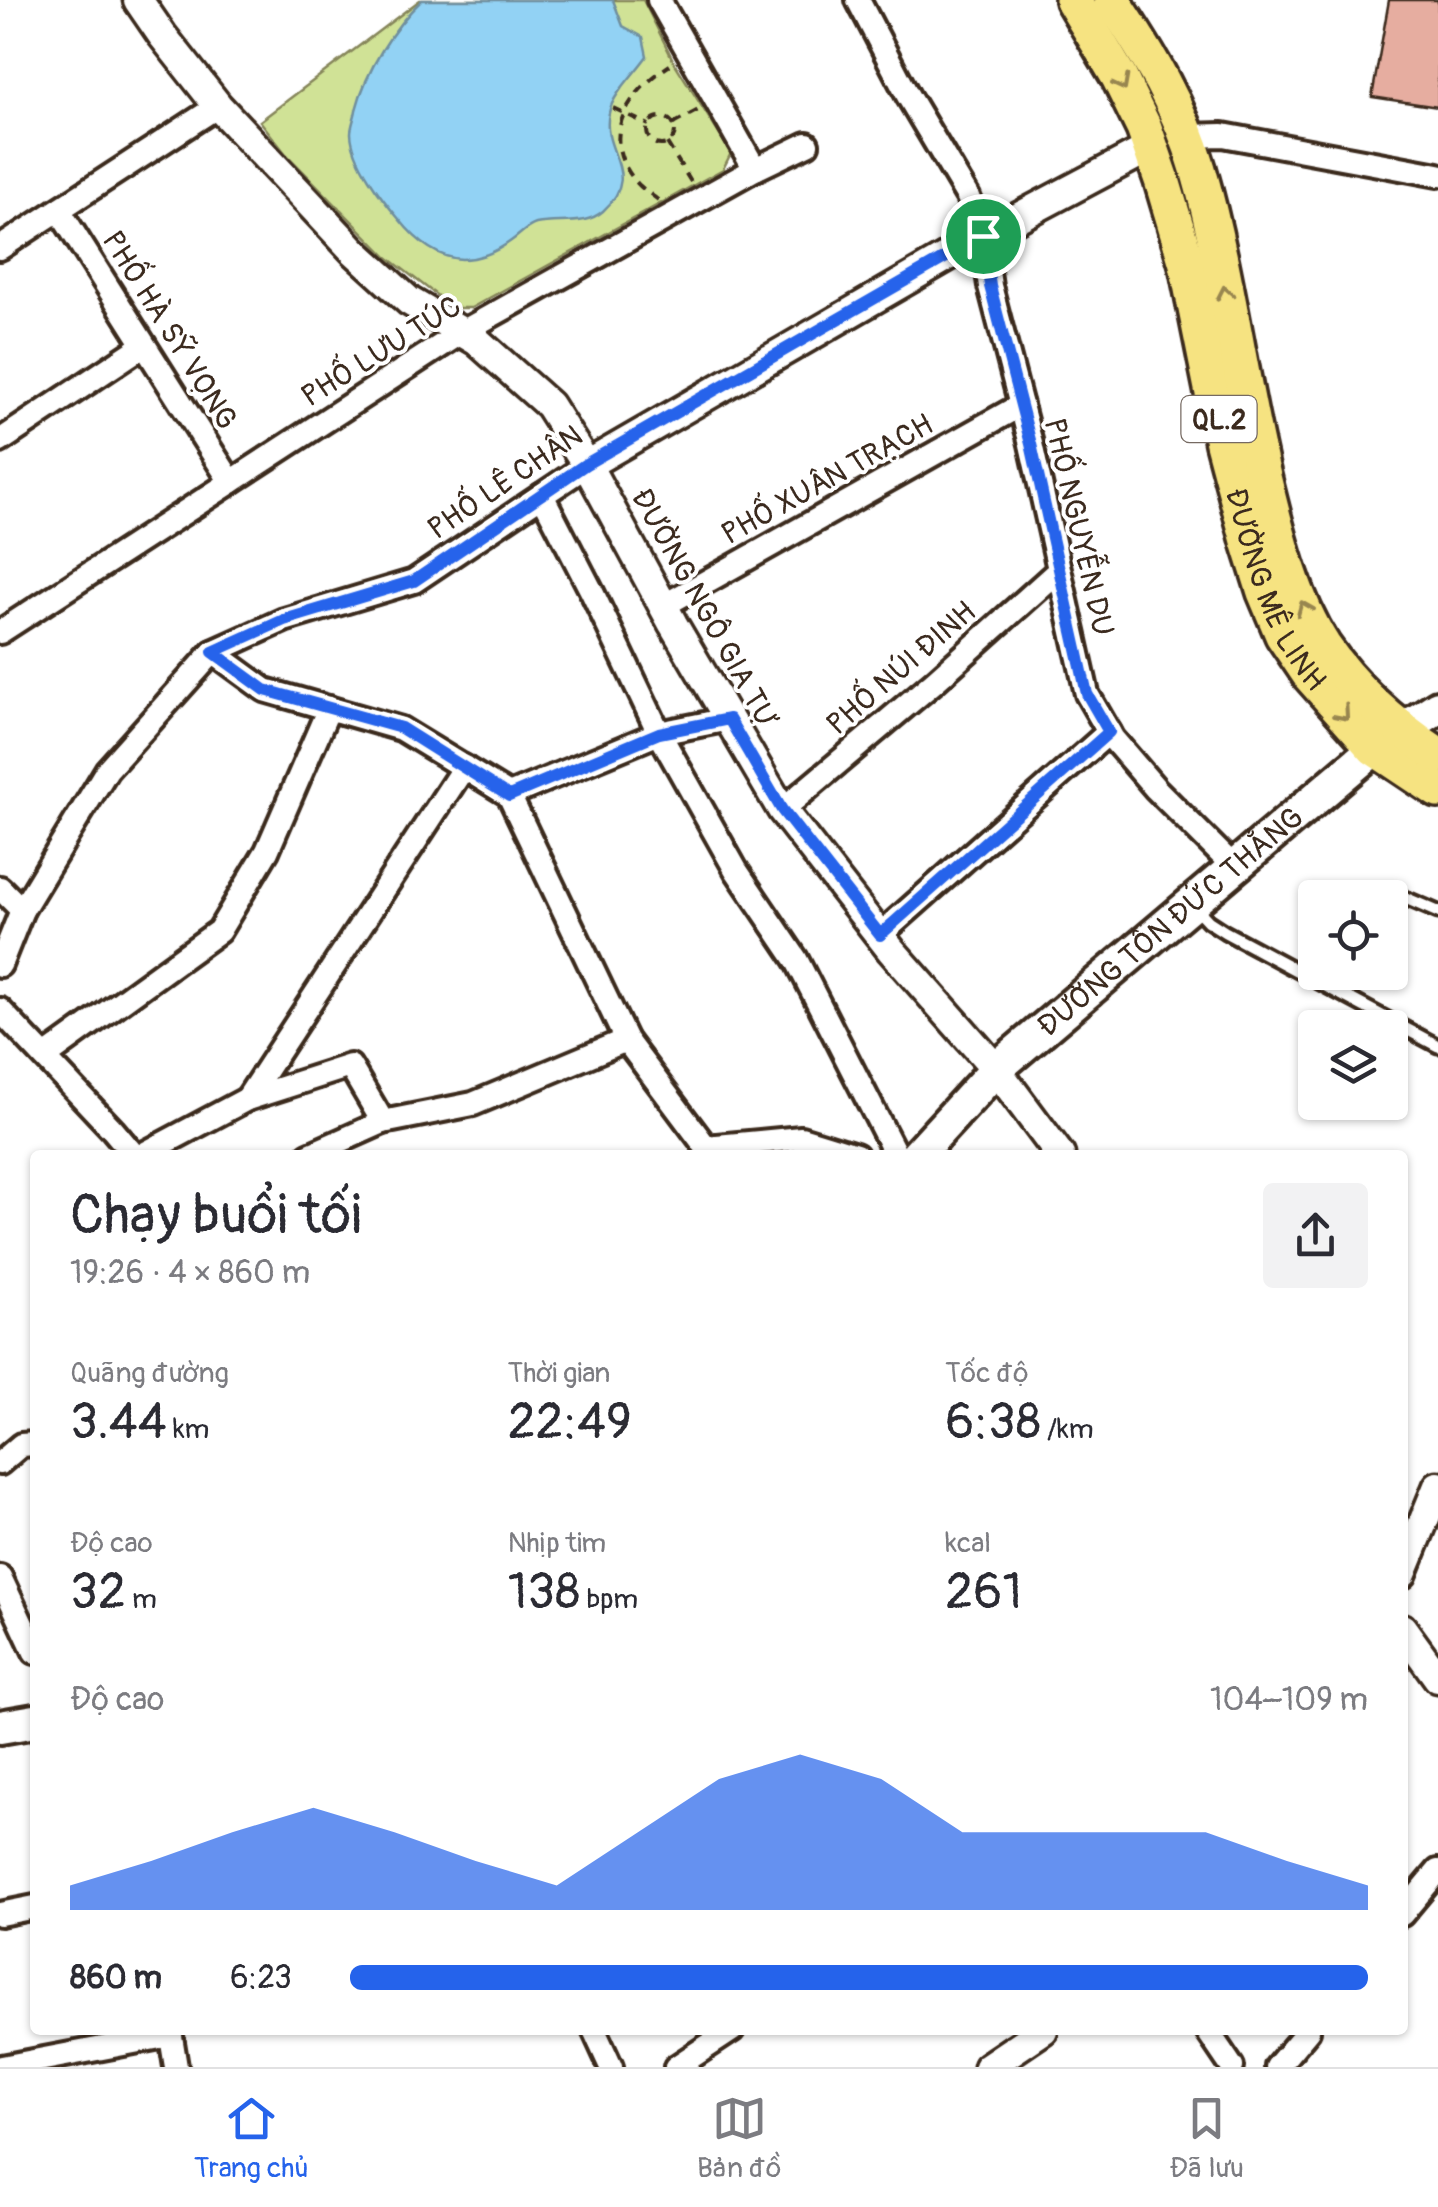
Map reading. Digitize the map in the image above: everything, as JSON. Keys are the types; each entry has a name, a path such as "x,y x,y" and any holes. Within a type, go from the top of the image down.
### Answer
{"main road":[{"name":"ĐƯỜNG MÊ LINH","path":"1073,0 1119,77 1151,147 1187,264 1223,443 1265,592 1294,654 1328,697 1388,739 1438,790"},
{"name":"ĐƯỜNG MÊ LINH","path":"1112,0 1151,59 1187,136 1212,225 1277,534 1310,623 1388,739 1438,755"},
{"name":"ĐƯỜNG TÔN ĐỨC THẮNG","path":"922,1150 996,1069 1388,739 1438,707"},
{"path":"0,1727 30,1722"}],"street":[{"name":"ĐƯỜNG NGÔ GIA TỰ","path":"138,0 218,106 354,251 409,301 477,341 548,405 586,464 782,810 880,935 996,1069 1056,1150"},
{"path":"659,0 756,169"},
{"name":"PHỐ NGUYỄN DU","path":"858,0 908,96 968,197 983,236 990,286 1087,694 1109,732 1156,788 1234,866"},
{"path":"0,248 218,106"},
{"path":"1187,136 1223,134 1438,175"},
{"name":"PHỐ LƯU TÚC","path":"0,632 462,332 807,144"},
{"name":"PHỐ LÊ CHÂN","path":"0,965 5,936 106,770 213,652 284,620 414,581 586,464 983,236 1151,147"},
{"name":"PHỐ HÀ SỸ VỌNG","path":"59,210 231,482"},
{"path":"0,441 144,345"},
{"name":"PHỐ XUÂN TRẠCH","path":"663,606 1020,405"},
{"path":"542,495 659,733 736,870 796,959 893,1150"},
{"name":"PHỐ NÚI ĐINH","path":"782,810 1058,571"},
{"path":"213,652 265,690 401,728 509,796 626,1040 701,1150"},
{"path":"44,1057 219,931 267,851 329,708"},
{"path":"509,796 659,733 729,719"},
{"path":"880,935 1109,732"},
{"path":"246,1099 464,767"},
{"path":"0,888 22,910"},
{"path":"0,1010 130,1150"},
{"path":"320,1150 383,1122 472,1104 626,1040"},
{"path":"151,1150 246,1099 350,1066 383,1122"},
{"path":"710,1150 801,1138 840,1150"},
{"path":"0,1463 21,1445 30,1444"},
{"path":"1408,1559 1438,1486"},
{"path":"3,1591 30,1642"},
{"path":"1408,1636 1438,1678"},
{"path":"1408,1907 1438,1871"},
{"path":"0,1914 30,1908"},
{"path":"2,2067 160,2035"},
{"path":"170,2035 176,2067"},
{"path":"596,2035 610,2067"},
{"path":"676,2067 724,2035"},
{"path":"988,2067 1035,2035"},
{"path":"1210,2035 1232,2067"},
{"path":"1277,2067 1304,2035"}],"lane":[{"path":"1408,899 1438,912"},
{"path":"1191,903 1225,932 1298,967"},
{"path":"1342,990 1438,1046"}],"path":[{"path":"662,203 638,184 620,152 619,134 624,113 647,80 674,62"},
{"path":"613,108 648,125"},
{"path":"673,124 702,108"},
{"path":"662,117 673,124 675,131 667,143 654,142 649,137 648,125 654,118 662,117"},
{"path":"667,143 694,186"}],"green space":[{"path":"420,0 643,0 674,62 731,153 723,169 471,308 453,308 386,256 286,154 260,121"}],"water":[{"path":"422,0 613,0 623,26 643,37 647,56 619,91 609,113 610,140 621,174 615,198 603,211 580,221 536,224 494,252 469,259 435,251 405,226 362,167 351,130 361,95 382,50"}],"building":[{"path":"1389,0 1438,0 1438,107 1372,97"}],"route":[{"path":"983,236 990,286 1031,444 1087,694 1109,732 880,935 782,810 729,719 659,733 509,796 401,728 265,690 213,652 284,620 414,581 586,464 983,236"}]}
